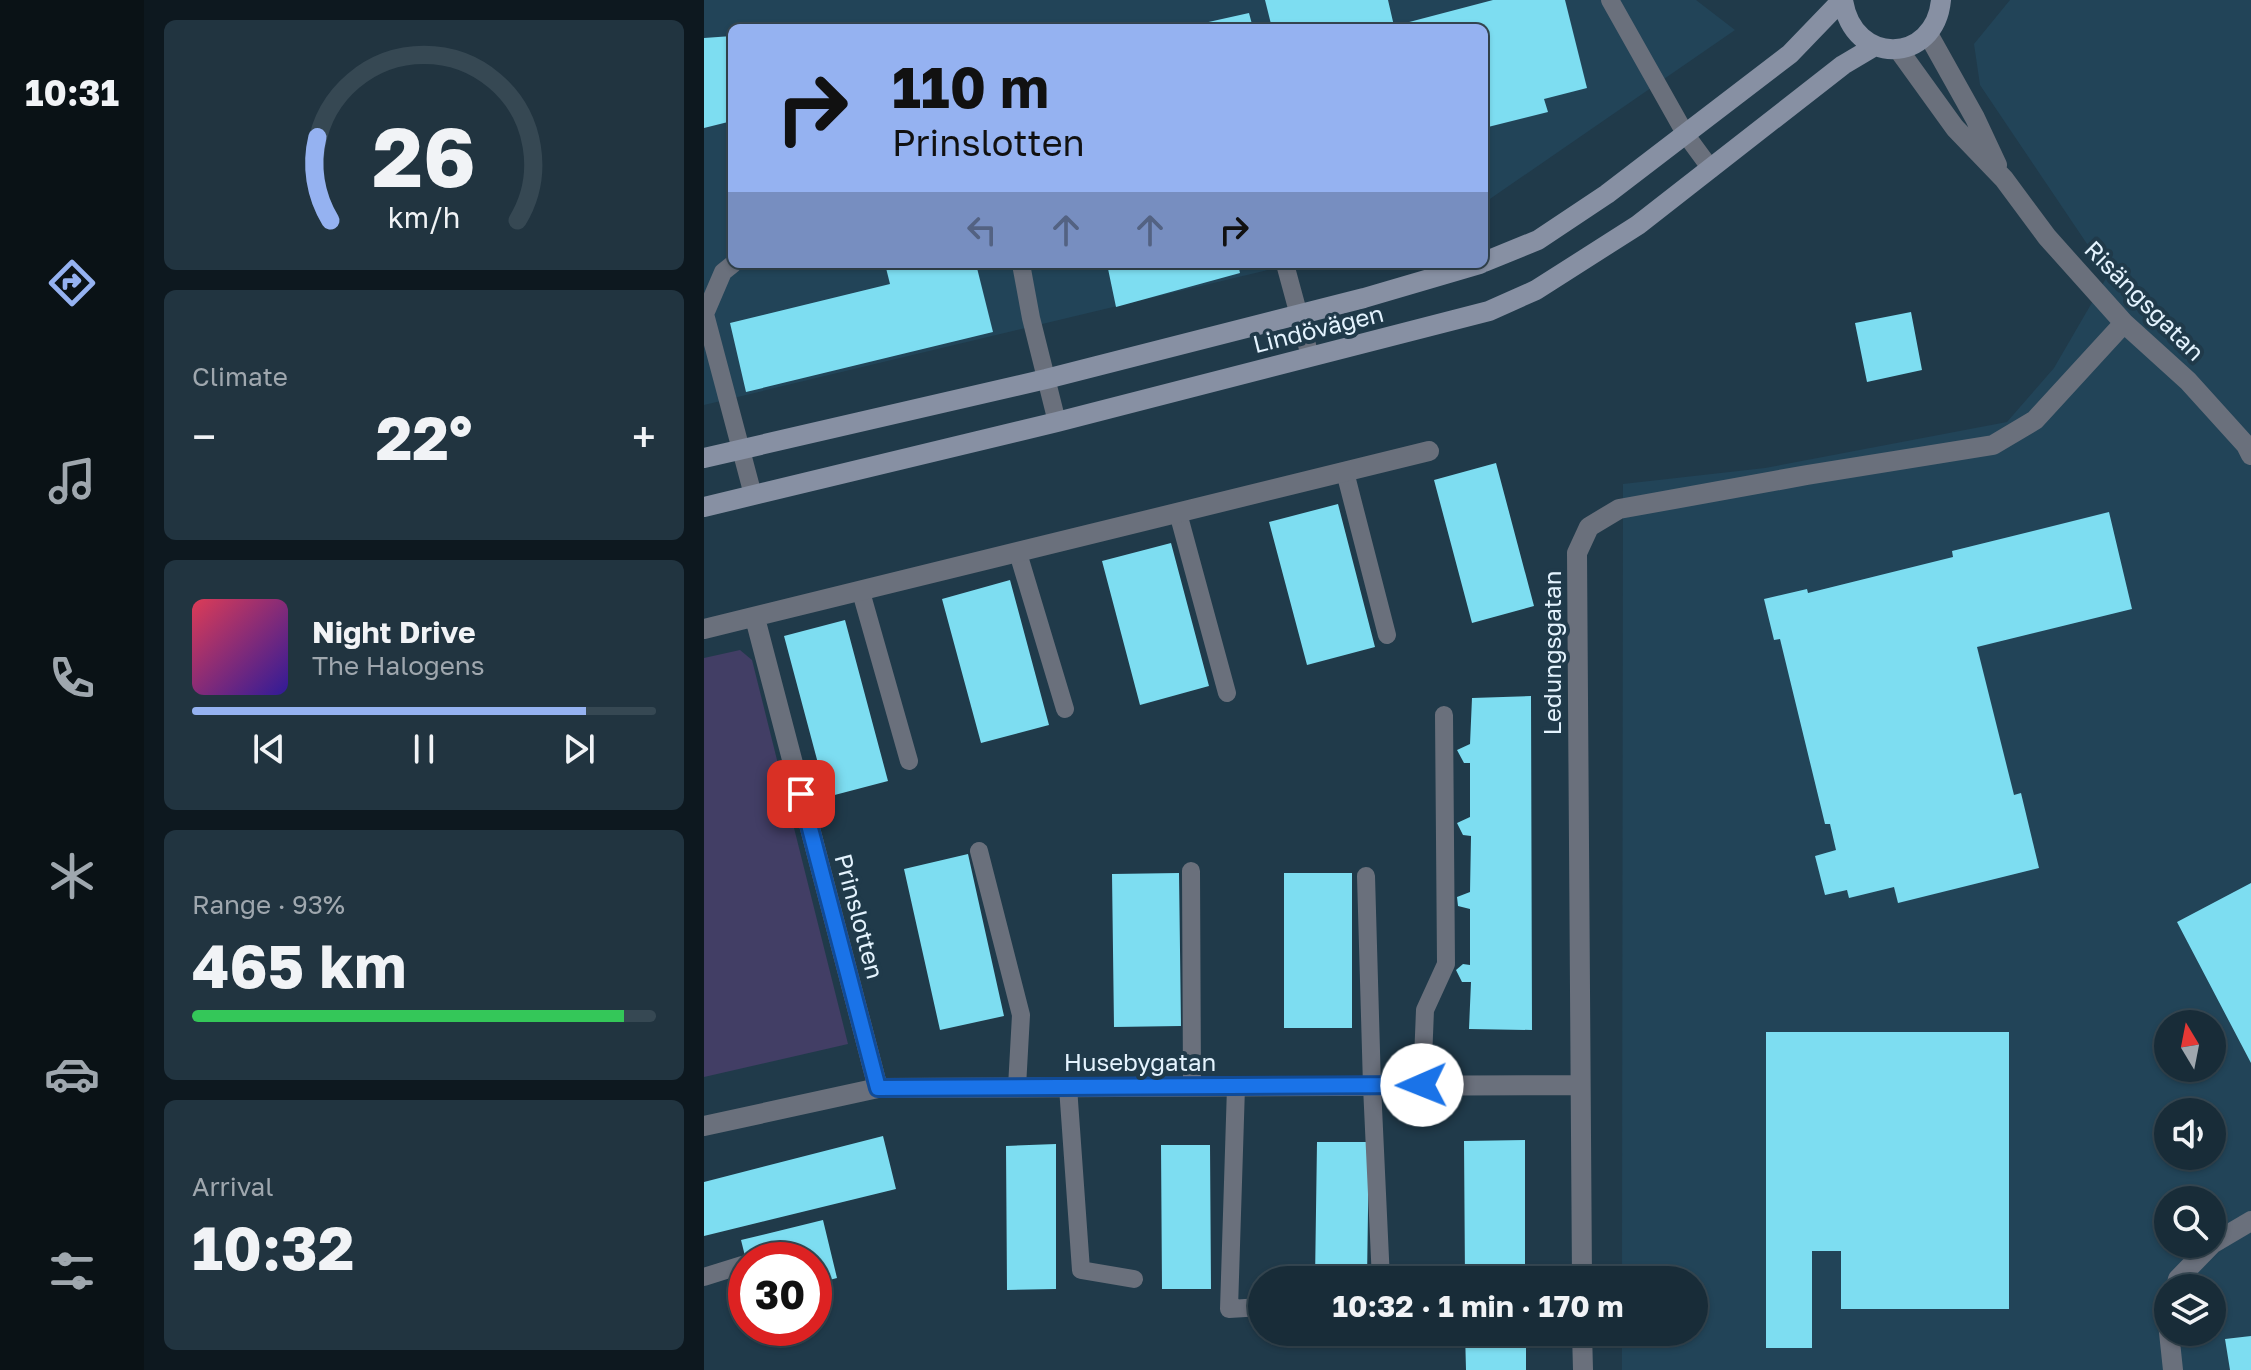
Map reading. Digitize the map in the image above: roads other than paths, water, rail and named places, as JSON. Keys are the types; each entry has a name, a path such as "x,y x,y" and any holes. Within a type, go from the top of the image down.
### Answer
{"main road":[{"name":"Lindövägen","path":"1488,261 1538,240 1607,194 1790,54 1842,0"},
{"path":"1842,0 1853,31 1875,46 1898,49 1915,44 1928,34 1937,19 1942,1"},
{"name":"Lindövägen","path":"704,507 1057,422 1489,311 1536,290 1638,225 1843,65 1875,46"},
{"name":"Lindövägen","path":"704,458 1046,379 1364,298 1465,268"}],"street":[{"name":"Risängsgatan","path":"1928,34 1975,118 2004,179"},
{"name":"Risängsgatan","path":"1898,49 1955,128 2004,179 2047,237 2124,323 2188,381 2246,445 2251,455"},
{"name":"Ledungsgatan","path":"1582,1266 1577,553 1589,527 1619,509 1993,445 2035,420 2124,323"},
{"path":"704,629 1429,451"},
{"name":"Prinslotten","path":"755,618 878,1088"},
{"name":"Husebygatan","path":"704,1126 878,1088 1580,1085"},
{"path":"2226,1236 2251,1221"},
{"path":"2183,1274 2198,1258"},
{"path":"1582,1346 1583,1370"},
{"path":"2170,1346 2173,1370"}],"lane":[{"path":"1610,0 1686,135 1711,169"},
{"path":"728,268 723,272 705,314 753,495"},
{"path":"1022,268 1057,422"},
{"path":"1286,268 1310,356"},
{"path":"1345,472 1387,635"},
{"path":"1178,513 1227,693"},
{"path":"1018,553 1065,709"},
{"path":"861,592 909,761"},
{"path":"1422,1085 1425,1010 1446,964 1444,715"},
{"path":"979,851 1021,1015 1017,1087"},
{"path":"1191,871 1192,1087"},
{"path":"1366,876 1380,1266"},
{"path":"1068,1087 1081,1270 1134,1279"},
{"path":"1236,1087 1229,1309 1248,1308"},
{"path":"704,1277 728,1269"}]}
